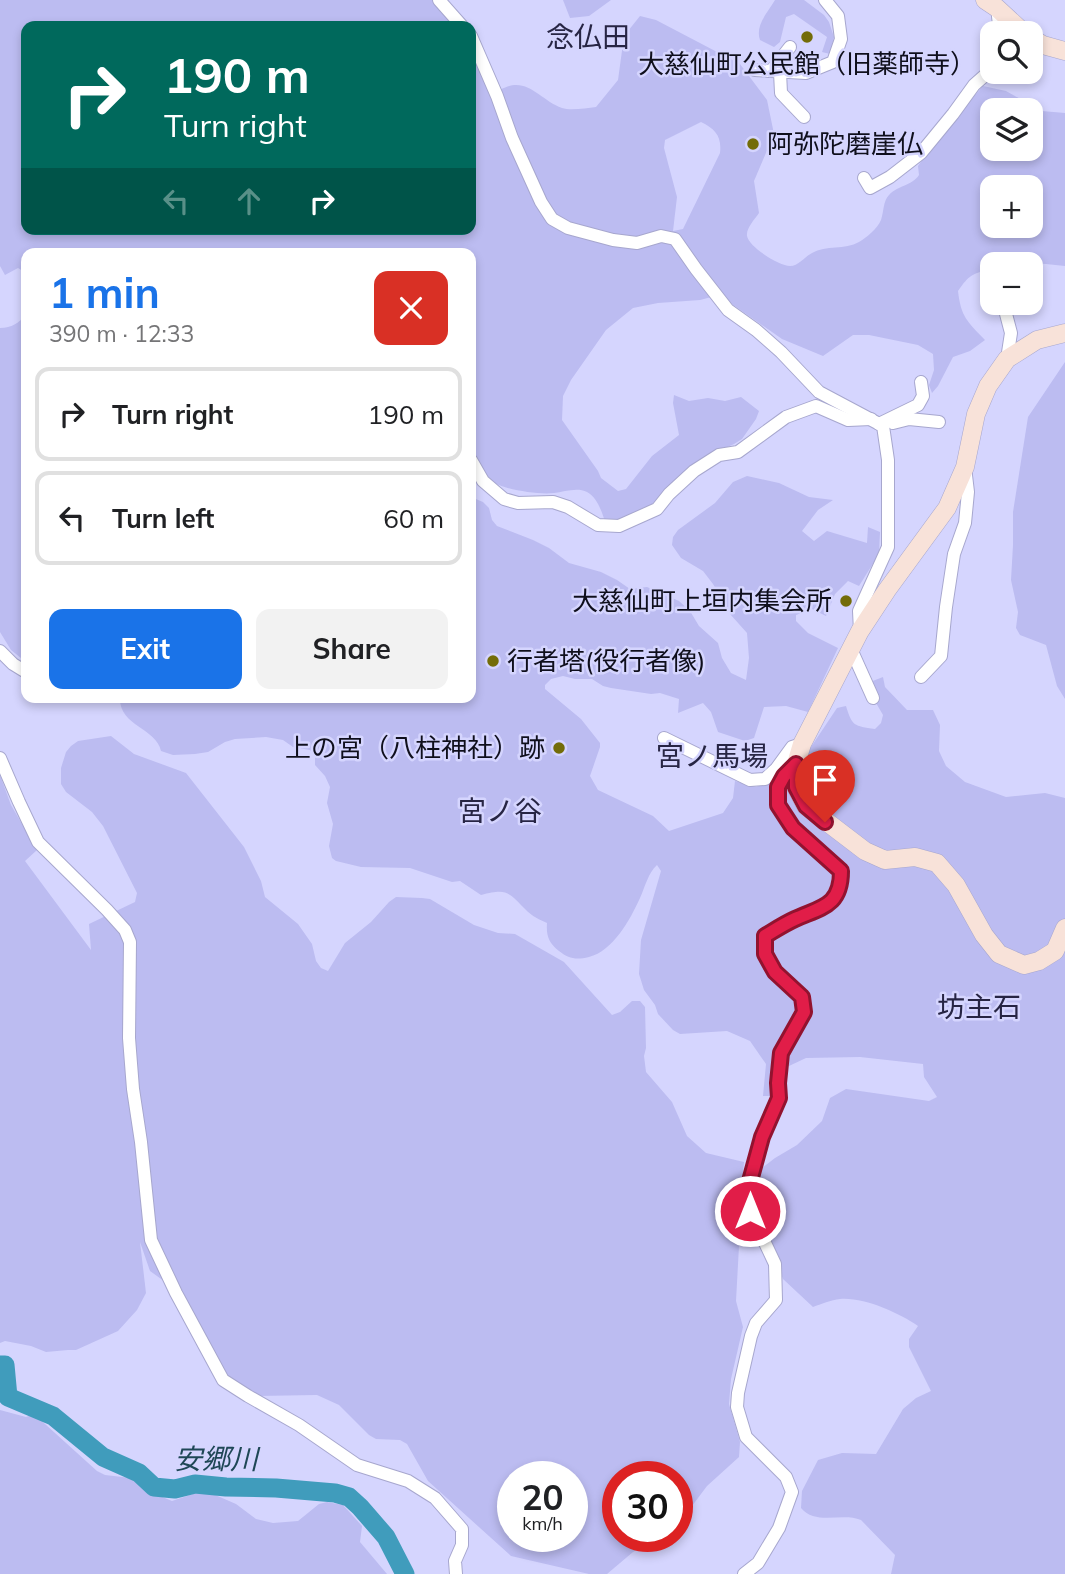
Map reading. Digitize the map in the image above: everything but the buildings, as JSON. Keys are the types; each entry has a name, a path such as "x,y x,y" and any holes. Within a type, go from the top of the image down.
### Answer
{"main road":[{"path":"991,4 1010,21"},
{"path":"1043,45 1065,51"},
{"path":"1065,332 1037,340 1007,359 988,386 975,414 965,467 947,508 860,631 802,744 796,764 796,787 806,806 865,851 885,860 915,857 937,863 956,885 984,935 999,954 1024,965 1039,961 1055,951 1065,928"}],"street":[{"path":"439,0 458,21"},
{"path":"755,70 806,73 833,62 841,39 838,16 825,0"},
{"path":"991,4 996,21"},
{"path":"790,47 776,71 781,93 804,117"},
{"path":"476,48 512,138 541,202 552,219 568,228 613,240 637,243 661,236 675,239 728,310 781,352 819,391 877,423 888,460 888,547 859,611 860,631"},
{"path":"864,178 870,188 890,177 921,153 980,80"},
{"path":"1006,315 1011,334 1007,359"},
{"path":"877,423 918,405 923,396 920,382"},
{"path":"476,469 483,481 503,499 518,503 554,502 598,525 619,526 657,509 694,471 719,455 738,452 786,417 816,406 848,420 877,423 909,419 939,422"},
{"path":"921,677 941,656 954,554 965,523 968,492 965,467"},
{"path":"851,649 873,698"},
{"path":"0,651 21,669"},
{"path":"664,738 750,780 765,779 792,747 802,744"},
{"path":"0,758 38,842 107,910 125,930 130,942 132,1076 151,1240 223,1380 299,1425 357,1465 408,1481 435,1498 462,1529 462,1545 455,1561 456,1574"},
{"path":"744,1574 758,1563 779,1528 792,1492 786,1477 746,1437 737,1407 737,1393 751,1336 756,1323 776,1300 775,1264 750,1211 747,1192 762,1137 779,1098 781,1053 804,1012 802,997 775,972 765,954 765,936 780,926 834,901 841,885 841,871 793,828 778,805 778,787 796,764"}],"shaded area":[{"path":"0,0 435,0 450,21 21,21 21,235 476,235 476,56 500,90 518,85 562,108 596,107 618,80 624,36 640,16 656,20 740,64 767,100 774,134 754,181 759,213 749,227 747,236 759,250 785,265 796,265 823,249 854,244 872,232 881,220 887,197 916,179 919,175 918,166 939,136 983,86 1006,91 1019,98 980,98 980,161 1043,161 1043,111 1065,113 1065,266 1043,264 1043,252 980,252 980,273 969,278 958,291 963,313 985,340 970,351 953,357 932,393 929,385 934,370 933,354 918,345 869,335 853,335 823,356 782,339 719,295 700,300 633,308 606,330 563,396 562,420 601,478 618,491 626,489 652,456 679,435 674,395 689,401 708,398 725,401 741,397 759,411 742,439 696,462 662,497 622,524 606,524 597,502 587,492 575,490 540,493 507,488 495,483 476,466 476,248 21,248 21,270 18,268 5,275 0,266","holes":["701,122 710,127 720,142 720,153 683,229 673,231 677,197 664,148 665,140"]},
{"path":"563,0 611,0 589,16 570,18"},
{"path":"775,0 804,0 824,15 834,37 830,54 822,52 827,37 794,14 786,17 780,42 774,47 760,40 760,25"},
{"path":"21,319 21,658 11,650 0,632 0,328 15,324"},
{"path":"1065,362 1065,699 1057,686 1046,645 1020,635 1016,628 1018,612 1011,580 1013,512 1028,417"},
{"path":"747,476 779,483 809,497 833,500 818,510 802,531 814,541 827,531 867,543 868,527 880,532 879,554 859,586 848,581 835,594 826,616 812,609 796,615 796,621 808,633 838,648 808,712 786,706 764,707 754,738 745,741 718,732 711,712 703,703 678,713 679,699 660,693 611,688 592,679 563,676 551,679 545,689 581,719 600,743 590,776 598,790 653,816 669,831 723,813 733,798 735,781 756,787 770,782 781,769 803,759 837,708 846,706 855,724 875,729 881,723 883,715 865,684 883,677 885,687 907,710 933,710 940,725 939,751 946,766 965,782 1006,797 1045,793 1065,798 1065,1574 891,1574 895,1555 861,1520 846,1517 822,1518 801,1508 802,1491 818,1460 842,1453 876,1454 903,1409 916,1398 931,1391 909,1347 909,1339 918,1326 891,1311 849,1299 830,1301 813,1307 783,1279 767,1237 752,1239 753,1246 739,1246 736,1301 743,1327 731,1379 729,1404 740,1442 739,1457 707,1486 693,1505 693,1461 602,1461 602,1552 633,1552 607,1574 589,1574 511,1556 507,1552 588,1552 588,1461 497,1461 497,1543 428,1481 407,1444 400,1440 376,1439 339,1405 317,1395 257,1396 223,1373 182,1294 150,1271 140,1242 146,1293 137,1310 118,1331 76,1350 46,1352 31,1346 5,1341 0,1343 0,775 11,805 37,850 25,861 91,950 89,924 135,902 137,893 103,826 92,812 66,792 61,784 61,768 66,752 78,741 111,736 134,754 186,773 244,847 261,881 265,897 298,924 312,944 316,961 321,968 328,971 345,943 396,897 422,898 430,899 474,925 498,933 515,934 564,962 612,1015 620,1012 632,1001 640,1001 645,1007 646,1072 672,1102 687,1136 706,1153 744,1162 743,1173 757,1172 797,1145 822,1121 830,1098 846,1089 929,1101 937,1097 924,1077 923,1064 860,1057 806,1058 774,1073 771,1096 763,1096 766,1064 750,1041 727,1031 680,1034 673,1030 658,1014 644,990 639,974 641,940 661,871 657,865 649,876 631,916 613,941 598,954 576,959 569,957 551,942 547,923 531,915 507,893 481,895 460,881 452,882 410,868 361,867 332,858 329,846 333,824 327,803 330,787 315,765 315,756 310,750 266,737 235,739 208,752 173,755 161,751 158,743 131,721 121,707 121,703 476,703 476,499 489,508 492,520 497,526 549,548 569,563 601,572 630,589 647,587 679,601 690,611 699,626 718,643 722,658 731,673 746,680 749,658 747,633 730,614 703,571 681,558 672,545 678,530 715,503 733,482"},
{"path":"0,1410 26,1417 34,1414 97,1471 105,1475 131,1478 143,1489 172,1501 196,1493 213,1494 236,1504 256,1519 273,1523 298,1521 319,1504 327,1502 343,1505 362,1526 360,1542 387,1574 0,1574"}],"waterway":[{"name":"安郷川","path":"0,1365 5,1365 8,1397 53,1416 103,1457 139,1473 154,1487 175,1489 195,1484 276,1488 335,1493 349,1497 386,1537 405,1574"}],"place":[{"name":"大慈仙町公民館（旧薬師寺）","path":"807,37"},
{"name":"阿弥陀磨崖仏","path":"753,144"},
{"name":"大慈仙町上垣内集会所","path":"846,601"},
{"name":"行者塔(役行者像)","path":"493,661"},
{"name":"上の宮（八柱神社）跡","path":"559,748"}],"district":[{"name":"念仏田","path":"588,37"},
{"name":"宮ノ馬場","path":"712,756"},
{"name":"宮ノ谷","path":"500,811"},
{"name":"坊主石","path":"979,1007"}],"route":[{"path":"750,1211 747,1192 752,1169 779,1098 781,1053 804,1012 802,997 775,972 765,954 765,936 780,926 834,901 841,885 841,871 793,828 778,805 778,787 796,764 796,787 806,806 825,822"}]}
